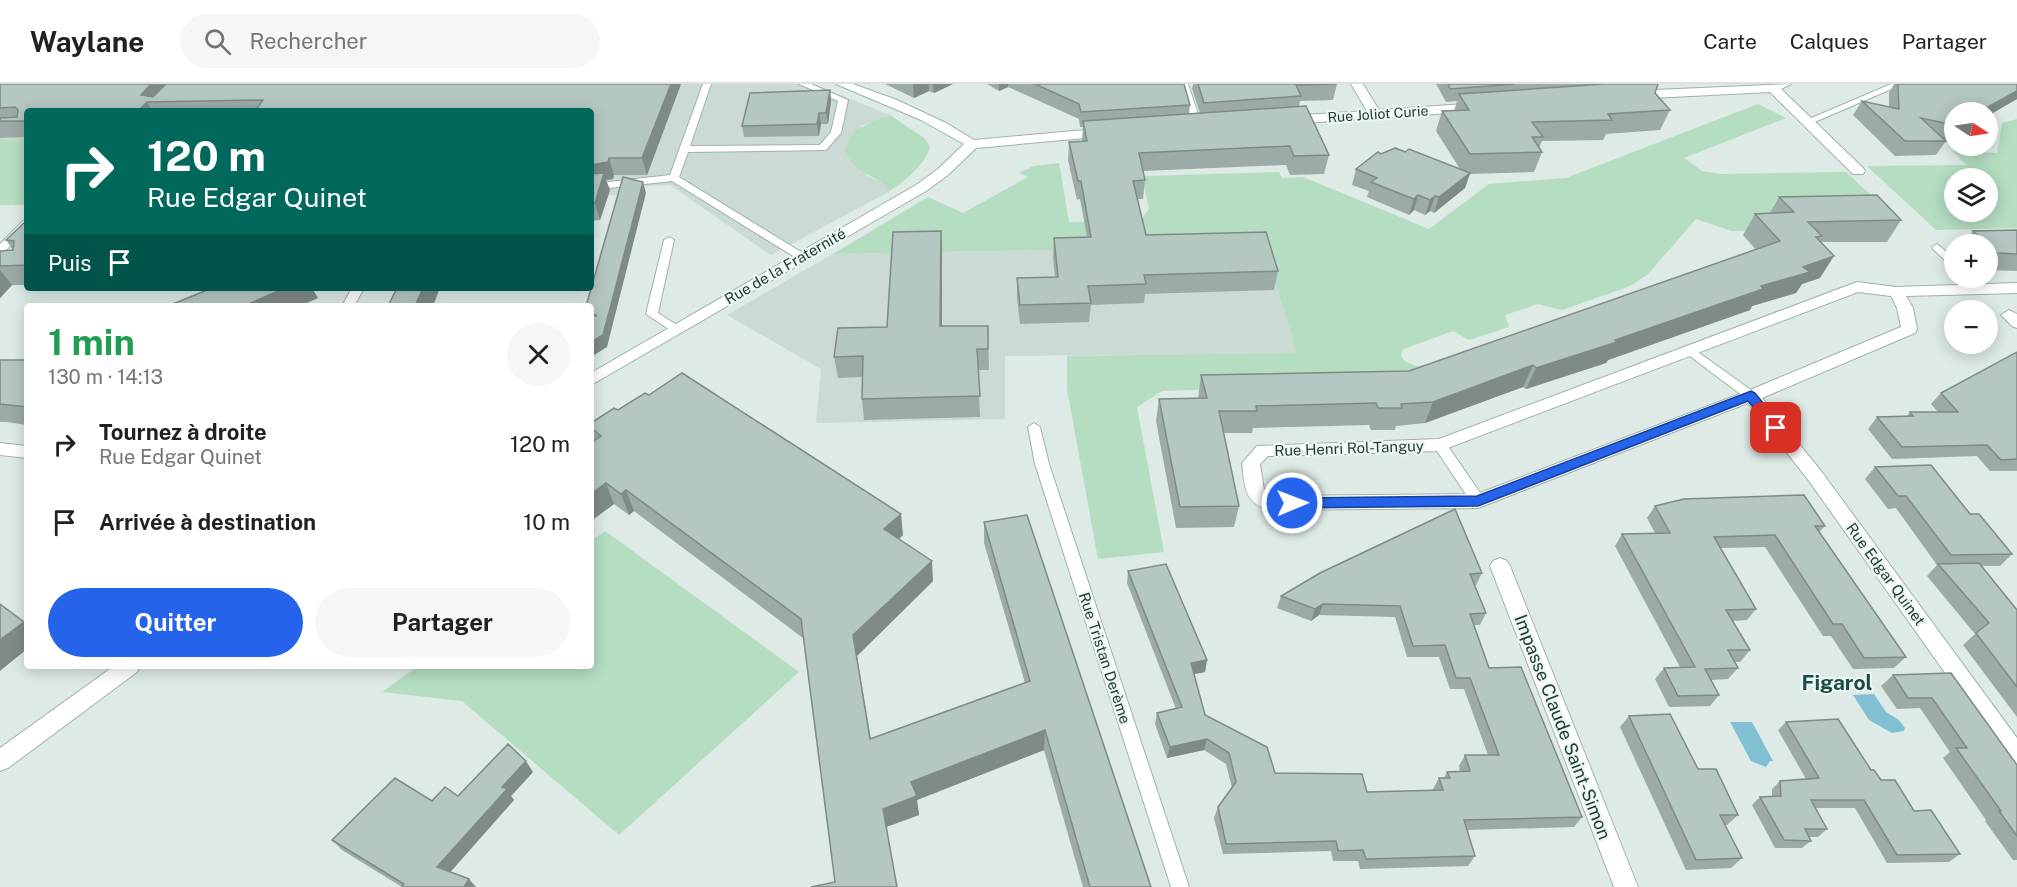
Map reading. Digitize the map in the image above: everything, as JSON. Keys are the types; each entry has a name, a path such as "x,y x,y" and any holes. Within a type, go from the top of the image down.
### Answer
{"street":[{"path":"842,84 916,113 956,133 972,144 1124,131"},
{"path":"1357,84 1376,115"},
{"path":"1624,95 1779,86 1807,122 1858,171"},
{"name":"Rue Joliot Curie","path":"1280,121 1494,105"},
{"path":"1180,128 1203,126"},
{"name":"Rue de la Fraternité","path":"594,378 921,188 943,172 972,144"},
{"name":"Rue Henri Rol-Tanguy","path":"1998,286 2017,288"},
{"name":"Rue Henri Rol-Tanguy","path":"1896,292 1905,308 1909,329 1751,396 1478,501 1269,503 1255,494 1251,463 1263,450 1440,445 1857,287 1896,292 1944,287"},
{"name":"Rue Edgar Quinet","path":"1751,396 1815,476 2017,756"},
{"path":"0,449 24,452"},
{"name":"Impasse Claude Saint-Simon","path":"1500,566 1626,887"},
{"path":"0,760 126,669"}],"lane":[{"path":"674,178 707,84"},
{"path":"683,149 823,148 836,133 843,100 803,84"},
{"path":"1184,84 1203,126"},
{"path":"1807,122 1899,84"},
{"path":"594,187 674,178 802,256"},
{"path":"0,250 24,226"},
{"path":"669,240 652,314 676,330"},
{"path":"1937,247 1944,254"},
{"path":"1691,351 1751,396"},
{"name":"Rue Tristan Derème","path":"1034,427 1042,464 1180,887"},
{"path":"1440,445 1478,501"}],"shaded area":[{"path":"0,84 813,84 890,115 861,126 867,176 885,183 890,191 771,255 670,185 635,187 632,195 594,196 594,108 24,108 24,139 0,140"},
{"path":"1264,246 1297,353 1005,356 1005,419 816,423 821,369 727,315 833,254"}],"green space":[{"path":"1758,104 1786,118 1684,158 1702,171 1721,174 1846,172 1888,211 1770,230 1732,231 1696,219 1647,275 1630,286 1562,310 1538,304 1505,315 1509,327 1469,340 1453,331 1404,349 1401,354 1404,361 1429,371 1393,383 1162,391 1137,407 1164,552 1098,559 1067,389 1067,356 1297,353 1264,246 833,254 928,197 963,213 1028,177 1019,173 1034,166 1059,163 1069,222 1141,220 1149,209 1142,176 1279,172 1282,178 1303,177 1429,229 1489,184 1566,178"},
{"path":"890,115 924,138 930,147 919,167 890,191 880,181 856,167 845,151 852,137 862,127"},
{"path":"2017,119 2017,228 1936,230 1867,166 1967,165 1957,156 1998,156 2002,123"},
{"path":"24,139 24,205 0,205 0,140"},
{"path":"605,531 799,672 619,835 462,701 382,692 414,669 594,669 594,539"}],"water":[{"path":"1874,694 1886,712 1899,720 1905,728 1904,731 1892,733 1869,720 1853,695"},
{"path":"1730,722 1752,722 1773,761 1770,761 1766,767 1751,761"}],"building":[{"path":"0,84 151,84 141,95 153,97 166,84 671,84 642,158 609,158 608,162 594,164 594,108 257,108 263,100 147,102 141,108 24,108 24,121 0,121 0,118 17,117 18,110 15,107 0,108"},
{"path":"1035,84 1184,84 1190,105 1081,112 1079,104"},
{"path":"1198,84 1337,84 1296,85 1301,96 1204,103"},
{"path":"1448,84 1515,84 1450,89"},
{"path":"1604,84 1658,84 1655,93 1670,110 1608,114 1612,120 1532,122 1543,137 1532,137 1542,152 1470,154 1442,111 1469,110 1459,94"},
{"path":"1898,84 2017,84 2017,91 1997,102 1944,102 1944,123 1921,118 1944,141 1905,141 1862,101 1899,109"},
{"path":"830,90 826,113 819,113 817,124 742,126 750,93"},
{"path":"1306,106 1329,155 1294,156 1290,146 1139,153 1145,180 1133,181 1146,235 1266,232 1278,271 1144,275 1146,284 1088,286 1091,303 1020,305 1017,278 1058,277 1054,238 1091,237 1081,181 1078,181 1069,142 1087,141 1083,121"},
{"path":"1395,148 1405,152 1409,149 1470,173 1439,197 1435,196 1430,200 1418,195 1414,199 1371,182 1377,178 1356,169 1378,152 1381,154"},
{"path":"604,173 595,203 594,203 594,174"},
{"path":"623,177 643,182 603,335 594,340 594,316 597,316 594,314 594,303 587,303 590,291 594,291 594,278"},
{"path":"1877,195 1901,220 1808,222 1822,236 1816,237 1834,256 1803,267 1810,272 1761,286 1763,289 1615,340 1617,342 1536,368 1533,365 1433,402 1401,404 1402,408 1378,408 1376,403 1256,406 1257,411 1219,411 1239,506 1180,507 1159,399 1207,398 1201,375 1409,371 1780,241 1755,214 1794,212 1779,197"},
{"path":"24,223 24,265 0,266 0,251 13,250 14,241 6,240"},
{"path":"2017,230 2017,254 1998,253 1998,234 1976,234 1973,231"},
{"path":"941,231 940,326 988,326 988,349 977,349 980,396 862,399 863,356 834,357 838,328 887,327 893,232"},
{"path":"205,291 278,291 251,303 175,303"},
{"path":"396,291 422,291 416,303 390,303"},
{"path":"2017,352 2017,459 2001,460 1987,445 1902,447 1877,417 1913,416 1910,412 1958,412 1941,393"},
{"path":"0,360 24,360 24,407 0,404"},
{"path":"682,373 901,514 884,529 932,561 853,635 870,739 1030,681 984,522 1027,515 1151,887 1090,887 1045,730 911,782 917,796 883,809 897,887 811,887 835,882 801,619 626,490 621,494 606,483 594,492 594,441 601,436 594,430 594,421 614,408 618,410 645,393 649,395"},
{"path":"1931,465 1970,514 1979,514 2012,554 1951,555 1906,496 1898,496 1875,467"},
{"path":"1804,495 1825,526 1815,526 1906,657 1864,658 1842,624 1833,624 1775,535 1714,537 1756,609 1726,610 1750,650 1728,650 1738,668 1705,669 1719,695 1678,696 1664,668 1695,667 1622,534 1670,533 1655,506 1684,499"},
{"path":"1455,509 1482,573 1470,574 1486,613 1470,614 1489,668 1521,667 1582,817 1464,820 1475,856 1366,859 1363,850 1338,851 1336,841 1226,844 1218,807 1236,782 1229,753 1207,739 1170,747 1157,713 1182,707 1128,571 1166,564 1207,660 1191,663 1205,715 1267,747 1275,773 1362,774 1367,792 1443,790 1439,778 1450,778 1447,772 1470,771 1465,755 1499,755 1470,678 1456,678 1445,645 1413,646 1400,606 1323,604 1315,609 1281,596 1320,573"},
{"path":"1979,563 2017,610 2017,687 1976,633 1989,623 1938,564"},
{"path":"0,604 24,622 0,640"},
{"path":"1951,673 2017,765 2017,836 1956,748 1967,748 1932,698 1908,698 1893,675"},
{"path":"1670,714 1698,769 1716,769 1738,815 1720,815 1742,858 1696,860 1629,716"},
{"path":"1838,719 1871,770 1874,770 1881,780 1895,780 1914,811 1931,810 1960,854 1897,855 1864,800 1811,800 1827,829 1805,829 1811,841 1784,840 1760,797 1781,796 1780,781 1819,778 1786,722"},
{"path":"508,744 526,761 502,787 507,789 437,867 469,879 464,887 402,887 404,884 332,840 395,778 432,801 445,787 458,796"}],"district":[{"name":"Figarol","path":"1837,682"}],"route":[{"path":"1292,503 1478,501 1751,396 1776,428"}]}
